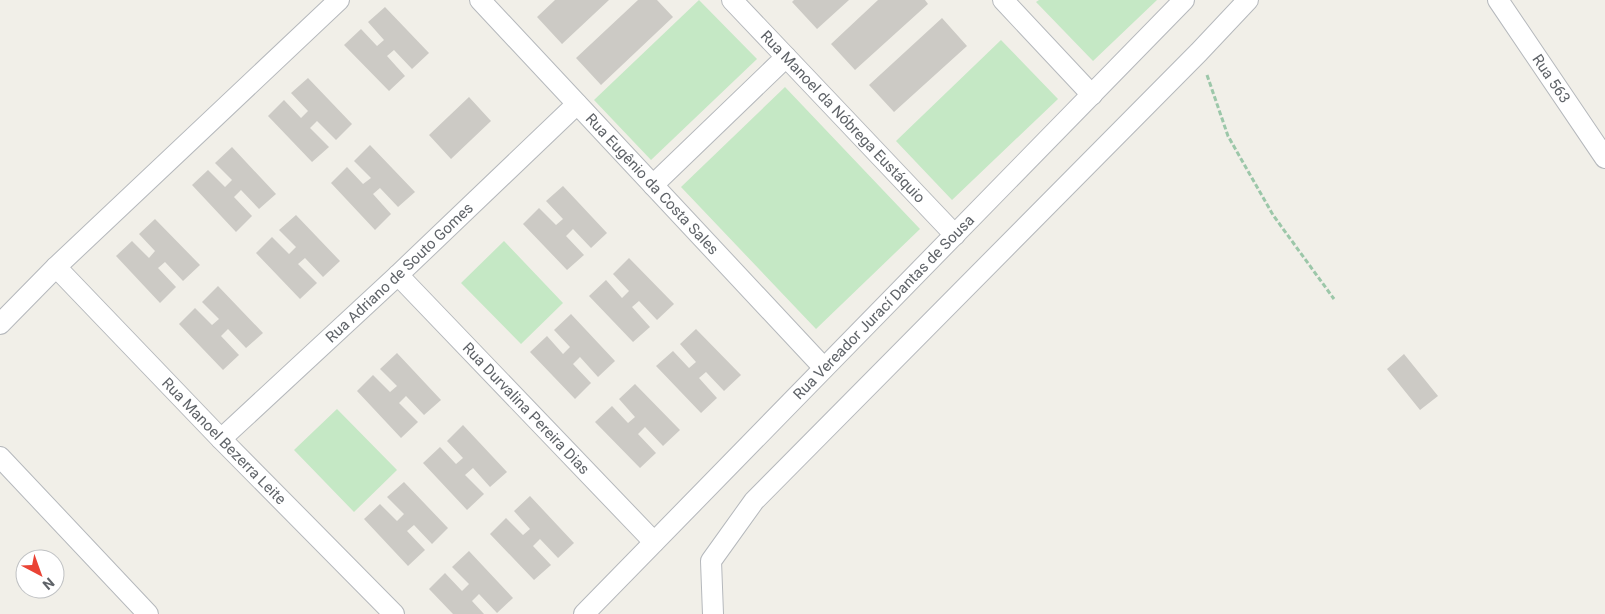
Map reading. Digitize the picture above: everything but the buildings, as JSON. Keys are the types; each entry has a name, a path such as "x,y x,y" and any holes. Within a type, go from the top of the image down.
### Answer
{"street":[{"path":"0,324 56,267 339,0"},
{"name":"Rua Eugênio da Costa Sales","path":"480,0 824,368"},
{"name":"Rua Manoel da Nóbrega Eustáquio","path":"732,0 955,235"},
{"path":"1003,0 1092,95"},
{"name":"Rua Vereador Jurací Dantas de Sousa","path":"584,614 1184,0"},
{"path":"713,614 711,561 754,501 1199,52 1248,0"},
{"name":"Rua 563","path":"1498,0 1605,158"},
{"path":"653,185 786,57"},
{"name":"Rua Adriano de Souto Gomes","path":"221,439 398,275 577,104"},
{"name":"Rua Manoel Bezerra Leite","path":"56,267 221,439 394,614"},
{"name":"Rua Durvalina Pereira Dias","path":"398,275 654,542"},
{"path":"0,458 148,614"}],"path":[{"path":"1199,52 1228,136 1272,215 1334,299"}],"green space":[{"path":"699,0 757,59 651,160 594,100"},
{"path":"1039,0 1157,0 1093,61 1036,2"},
{"path":"1001,40 1058,99 952,200 896,141"},
{"path":"785,87 920,229 816,329 681,187"},
{"path":"504,241 563,303 521,344 461,283"},
{"path":"337,409 397,470 354,512 294,450"}]}
